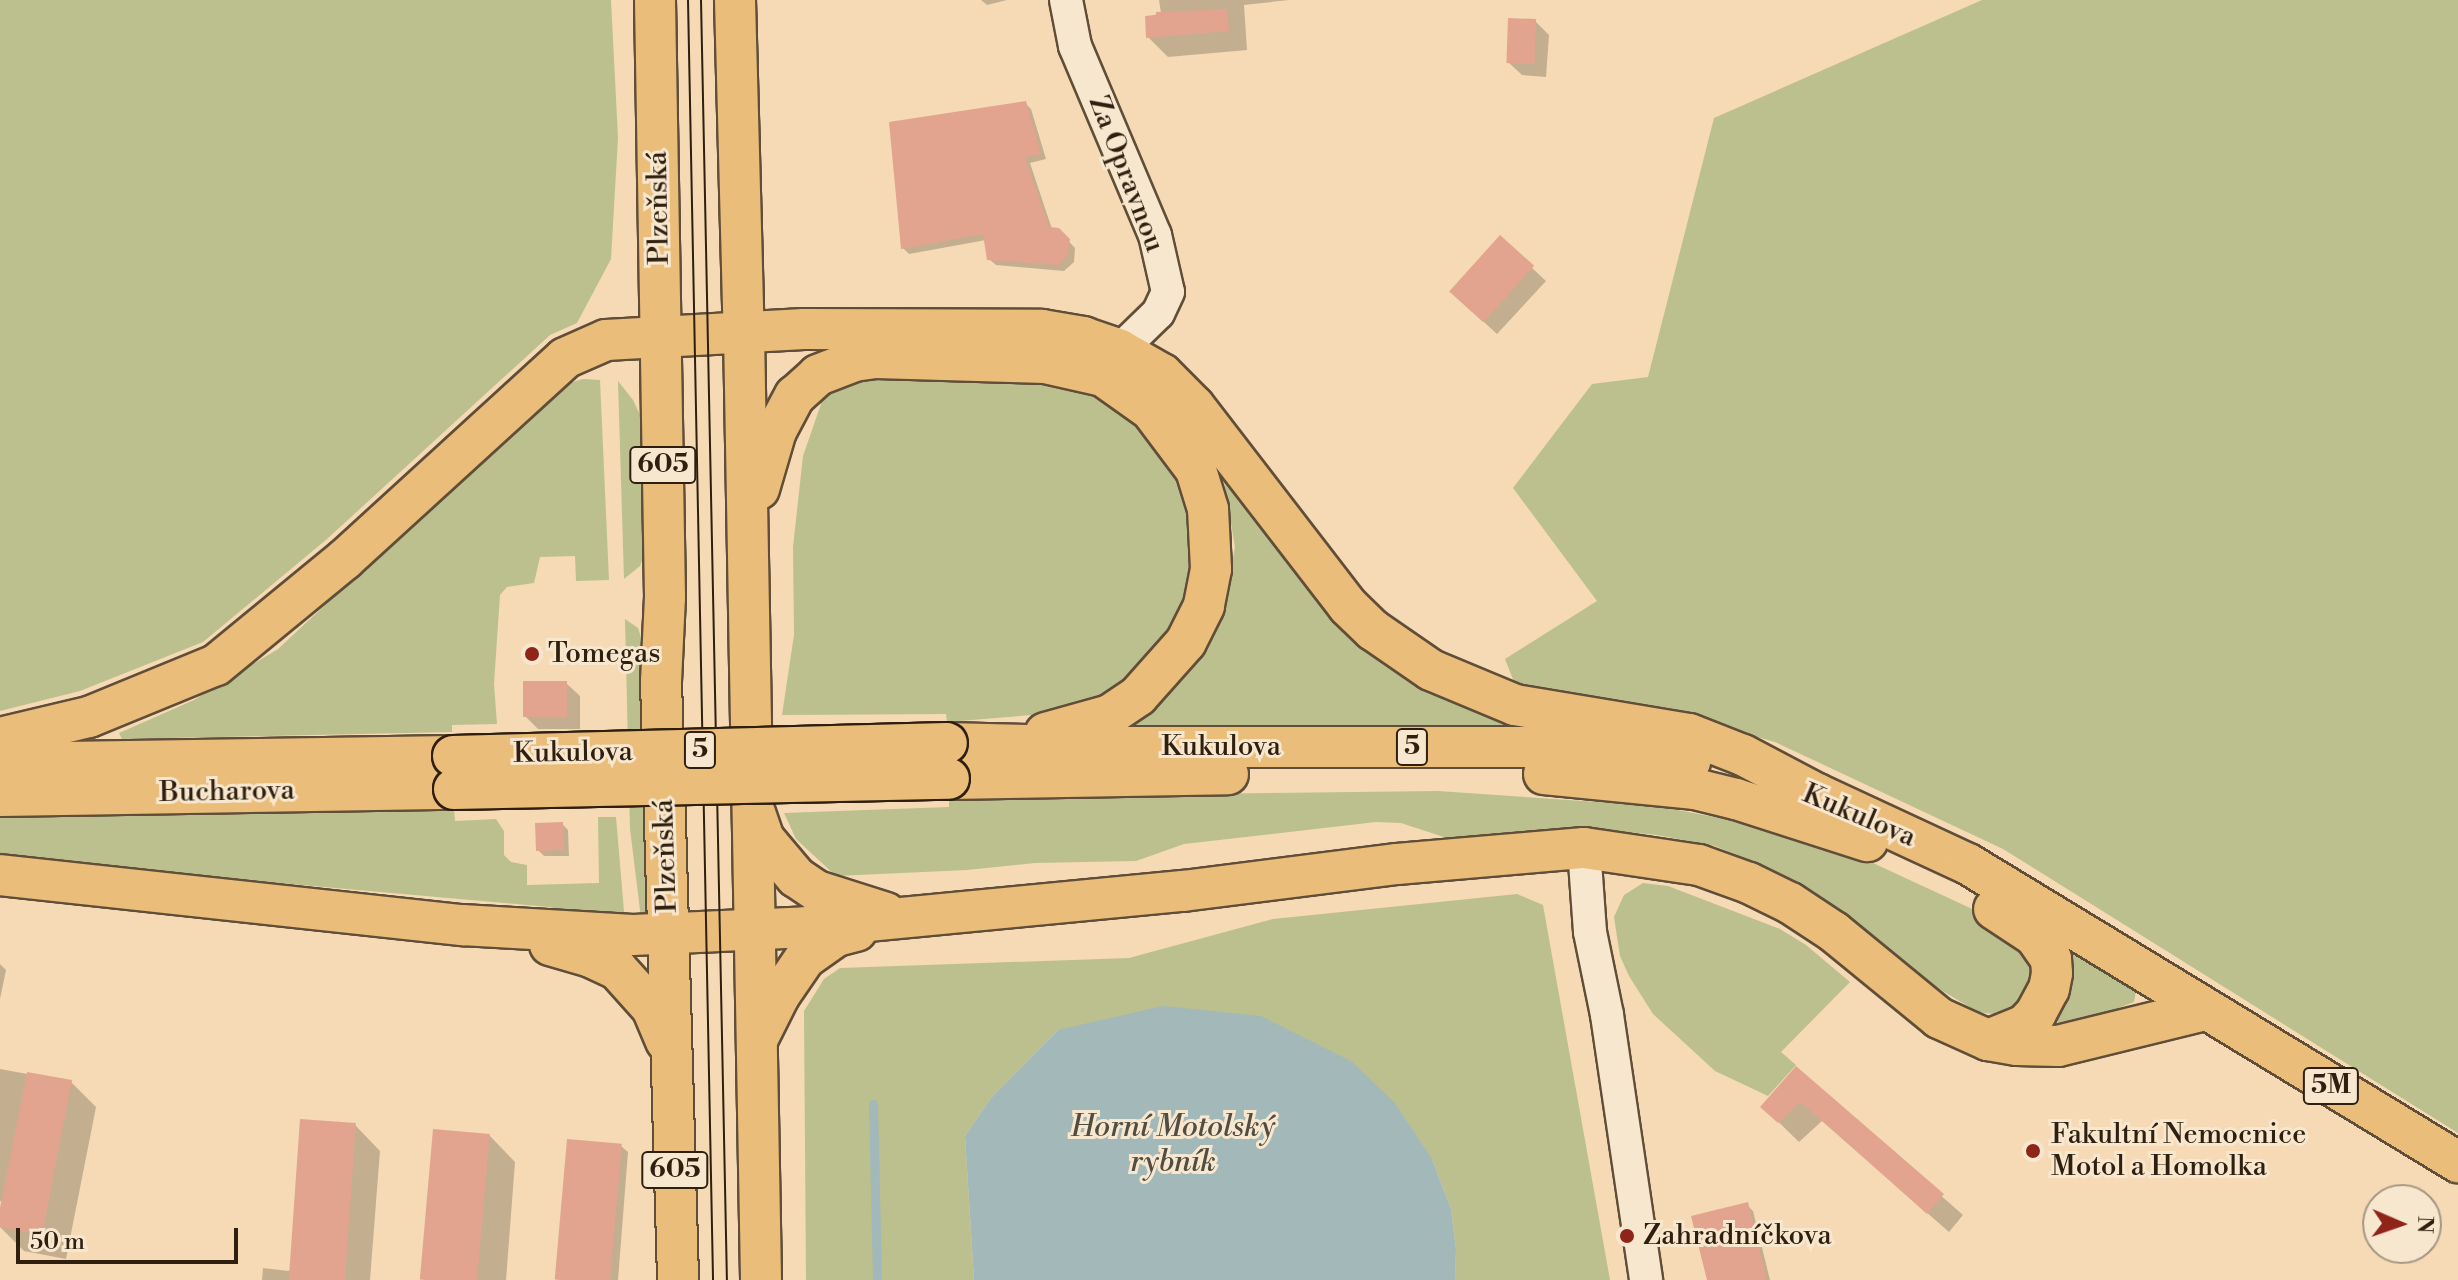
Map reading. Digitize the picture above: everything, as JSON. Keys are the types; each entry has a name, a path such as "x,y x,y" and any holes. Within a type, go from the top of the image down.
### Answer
{"main road":[{"name":"Plzeňská","path":"655,0 665,597 661,681 678,1280"},
{"path":"735,0 761,1280"},
{"path":"0,738 89,717 216,665 344,560 565,358 606,340 660,334 804,329 1042,330 1083,337 1112,363 1196,470 1208,509 1211,569 1204,606 1186,642 1138,696 1110,715 1001,743"},
{"path":"747,535 766,461 781,418 807,383 830,369 876,358 1112,363 1162,374 1194,406 1348,606 1401,652 1458,684 1515,705 1689,734 1743,755 1817,794"},
{"name":"Kukulova","path":"948,761 1001,743 1108,747 1566,747 1727,768 1817,794 1968,864 2458,1162"},
{"name":"Kukulova","path":"454,773 948,761 1500,771 1577,776 1709,792 1871,842 1968,864"},
{"name":"Bucharova","path":"0,763 454,773"},
{"name":"Bucharova","path":"0,796 454,773"},
{"path":"751,793 764,839 796,877 817,891 902,918"},
{"path":"1871,842 2006,916 2046,947 2052,973 2043,1005 2025,1025 1988,1040"},
{"path":"0,875 462,925 633,935 902,918 1183,891 1397,864 1584,848 1699,865 1749,883 1790,903 1834,932 1939,1018 1988,1040 2017,1045 2058,1046 2205,1010"},
{"path":"755,1044 795,971 818,947 836,936 902,918"},
{"path":"462,925 568,950 617,969 652,1008 673,1059"}],"street":[{"name":"Za Opravnou","path":"1066,0 1075,46 1155,235 1168,292 1158,313 1112,363"},
{"path":"1584,848 1590,932 1607,1015 1646,1280"}],"green space":[{"path":"0,0 611,0 618,138 611,259 577,323 550,335 327,539 203,642 80,691 0,711"},
{"path":"1982,0 2458,0 2458,1133 2003,849 1775,742 1694,719 1518,692 1505,659 1597,601 1513,488 1592,384 1648,377 1714,118"},
{"path":"847,377 1009,378 1085,388 1106,398 1148,431 1182,481 1195,531 1188,594 1177,622 1114,693 1069,712 947,722 946,714 782,715 794,635 793,547 803,456 821,404 812,395"},
{"path":"583,379 600,380 609,580 576,581 575,556 540,557 534,583 507,587 500,595 494,684 497,724 452,725 452,732 122,739 119,733 194,700 278,649 473,467 569,383"},
{"path":"618,381 633,400 642,419 646,550 640,566 624,579"},
{"path":"1223,476 1419,684 1443,697 1529,731 1115,737 1165,697 1210,644 1224,609 1235,547"},
{"path":"625,619 638,628 643,644 647,921 642,926 630,829"},
{"path":"1438,791 1657,806 1740,822 1873,863 1996,920 2037,971 2014,1011 1993,1014 1978,1012 1924,980 1863,928 1815,893 1776,871 1715,846 1657,835 1587,828 1456,841 1401,823 1376,822 1184,844 1136,861 1035,863 967,870 836,876 796,839 784,813 949,807 949,797"},
{"path":"454,809 455,821 496,819 504,831 504,855 511,862 527,865 527,885 599,883 598,817 616,817 625,923 549,907 0,858 0,816"},
{"path":"1643,883 1668,886 1780,929 1806,945 1850,982 1781,1052 1796,1065 1768,1096 1715,1071 1653,1014 1629,976 1620,956 1614,917 1624,895"},
{"path":"1517,894 1543,905 1610,1280 1455,1280 1456,1249 1451,1209 1432,1159 1058,1030 991,1098 965,1136 974,1280 806,1280 804,1011 824,979 840,968 1129,958 1273,919"},
{"path":"2072,953 2136,991 2134,1002 2095,1017 2058,1023 2056,1019 2070,988"}],"water":[{"name":"Horní Motolský rybník","path":"1163,1006 1261,1016 1351,1061 1394,1102 1432,1159 1451,1209 1456,1249 1455,1280 974,1280 965,1136 991,1098 1058,1030"}],"building":[{"path":"1227,9 1229,31 1146,38 1145,16 1156,15 1156,12"},
{"path":"1508,18 1536,19 1534,64 1506,63"},
{"path":"1026,101 1041,154 1025,157 1049,227 1059,228 1070,239 1068,255 1058,265 987,260 983,234 901,249 889,122"},
{"path":"1500,235 1534,266 1483,322 1449,291"},
{"path":"523,681 567,681 567,717 523,717"},
{"path":"563,822 564,850 536,851 535,823"},
{"path":"1796,1066 1944,1194 1927,1214 1801,1102 1778,1123 1760,1107"},
{"path":"27,1072 72,1080 42,1235 0,1227 0,1208"},
{"path":"300,1119 356,1123 345,1280 289,1280"},
{"path":"433,1129 490,1134 477,1280 420,1279"},
{"path":"567,1139 622,1144 610,1280 555,1279"},
{"path":"1748,1202 1767,1280 1707,1280 1691,1216"}],"waterway":[{"path":"873,1104 877,1280"}],"tram line":[{"path":"688,0 713,1280"},
{"path":"701,0 727,1280"}],"place":[{"name":"Tomegas","path":"532,654"},
{"name":"Fakultní Nemocnice Motol a Homolka","path":"2033,1151"},
{"name":"Zahradníčkova","path":"1627,1236"}]}
